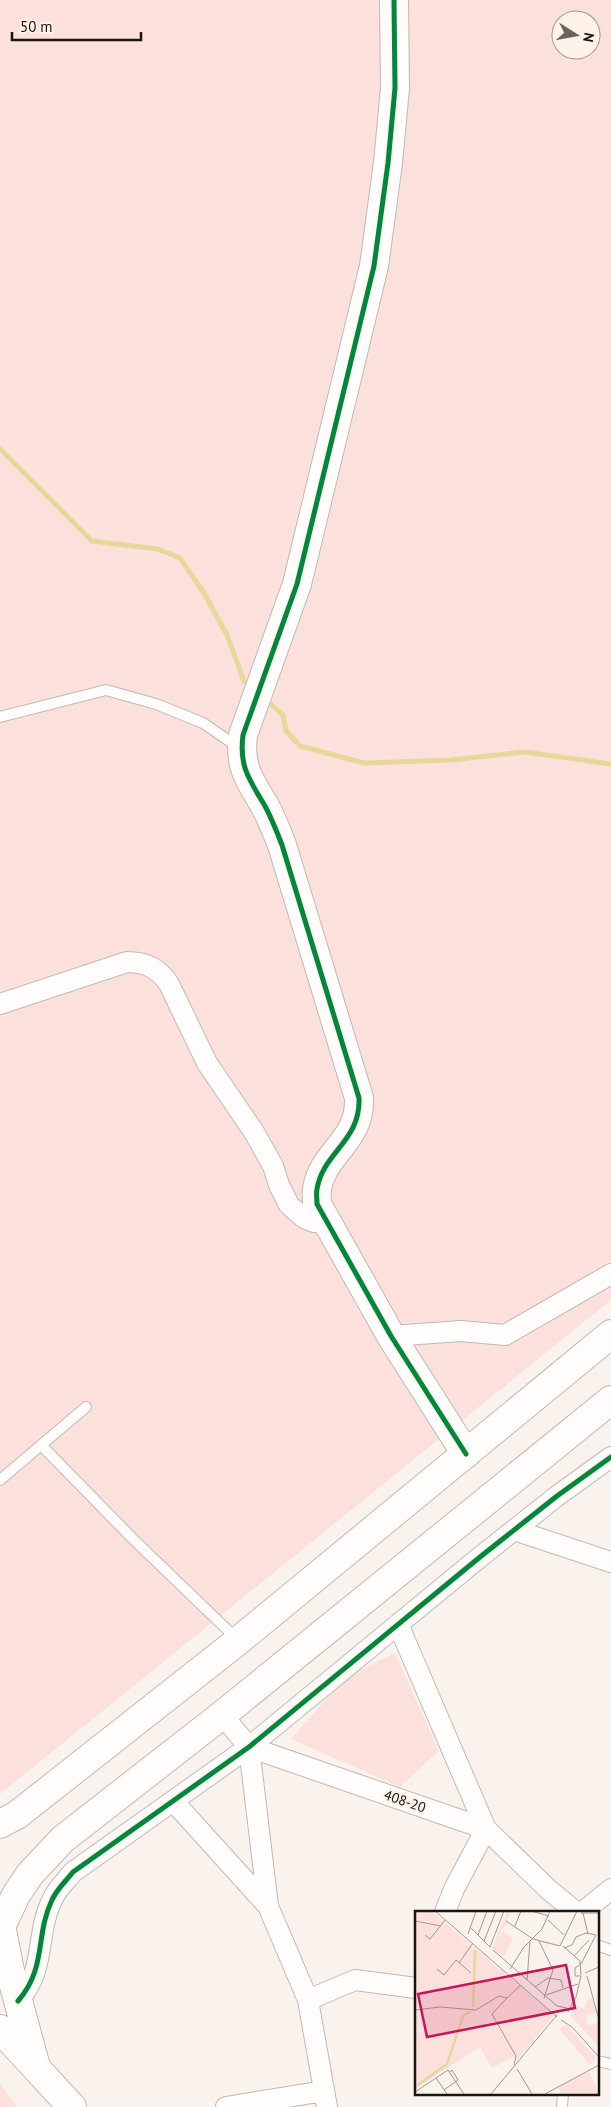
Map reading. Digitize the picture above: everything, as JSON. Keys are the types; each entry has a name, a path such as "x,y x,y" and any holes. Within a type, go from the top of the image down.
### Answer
{"main road":[{"path":"394,0 395,88 388,162 374,266 296,584 242,742 243,764 247,779 271,817 282,845 359,1098 359,1113 355,1127 324,1170 317,1188 317,1204 391,1336 466,1454"},
{"path":"0,1824 17,1815 238,1641 611,1334"},
{"path":"36,2068 10,1971 1,1925 16,1895 30,1874 63,1839 222,1715 611,1400"},
{"path":"0,2029 72,2107"}],"street":[{"path":"0,1004 127,962 138,962 153,966 169,984 207,1063 254,1132 273,1166 279,1185 289,1205 304,1218 314,1222 326,1223"},
{"path":"391,1336 461,1331 505,1336 611,1274"},
{"path":"18,2001 26,1992 34,1976 43,1941 44,1923 52,1899 73,1872 249,1747 514,1530 611,1457"},
{"path":"514,1530 611,1562"},
{"path":"398,1624 486,1829 454,1889 445,1911"},
{"path":"222,1715 249,1747 268,1906 308,2000 326,2099 226,2107"},
{"name":"408-20","path":"249,1747 486,1829 549,1890 575,1911"},
{"path":"173,1801 268,1906"},
{"path":"584,1911 611,1890"},
{"path":"308,2000 356,1980 415,1988"}],"lane":[{"path":"0,716 106,690 156,704 203,723 242,742"},
{"path":"0,1480 86,1407"},
{"path":"41,1445 134,1540 238,1641"},
{"path":"598,1944 611,1950"},
{"path":"598,2061 611,2064"},
{"path":"562,2107 563,2094"}],"shaded area":[{"path":"0,0 611,0 611,1300 0,1794"},
{"path":"395,1653 439,1751 400,1787 291,1739 347,1676"},
{"path":"0,2084 17,2107 0,2107"}],"waterway":[{"path":"0,449 92,541 158,549 180,558 204,593 227,635 244,681 252,688"},
{"path":"264,698 283,715 286,731 300,746 364,763 451,760 524,752 611,764"}],"cycle path":[{"path":"394,0 395,88 388,163 374,266 297,584 243,735 242,756 246,772 268,811 282,845 359,1098 358,1113 354,1125 326,1165 321,1176 317,1191 317,1204 391,1336 466,1454"},
{"path":"18,2001 27,1989 33,1976 47,1913 52,1900 73,1872 249,1747 480,1557 557,1496 611,1457"}]}
